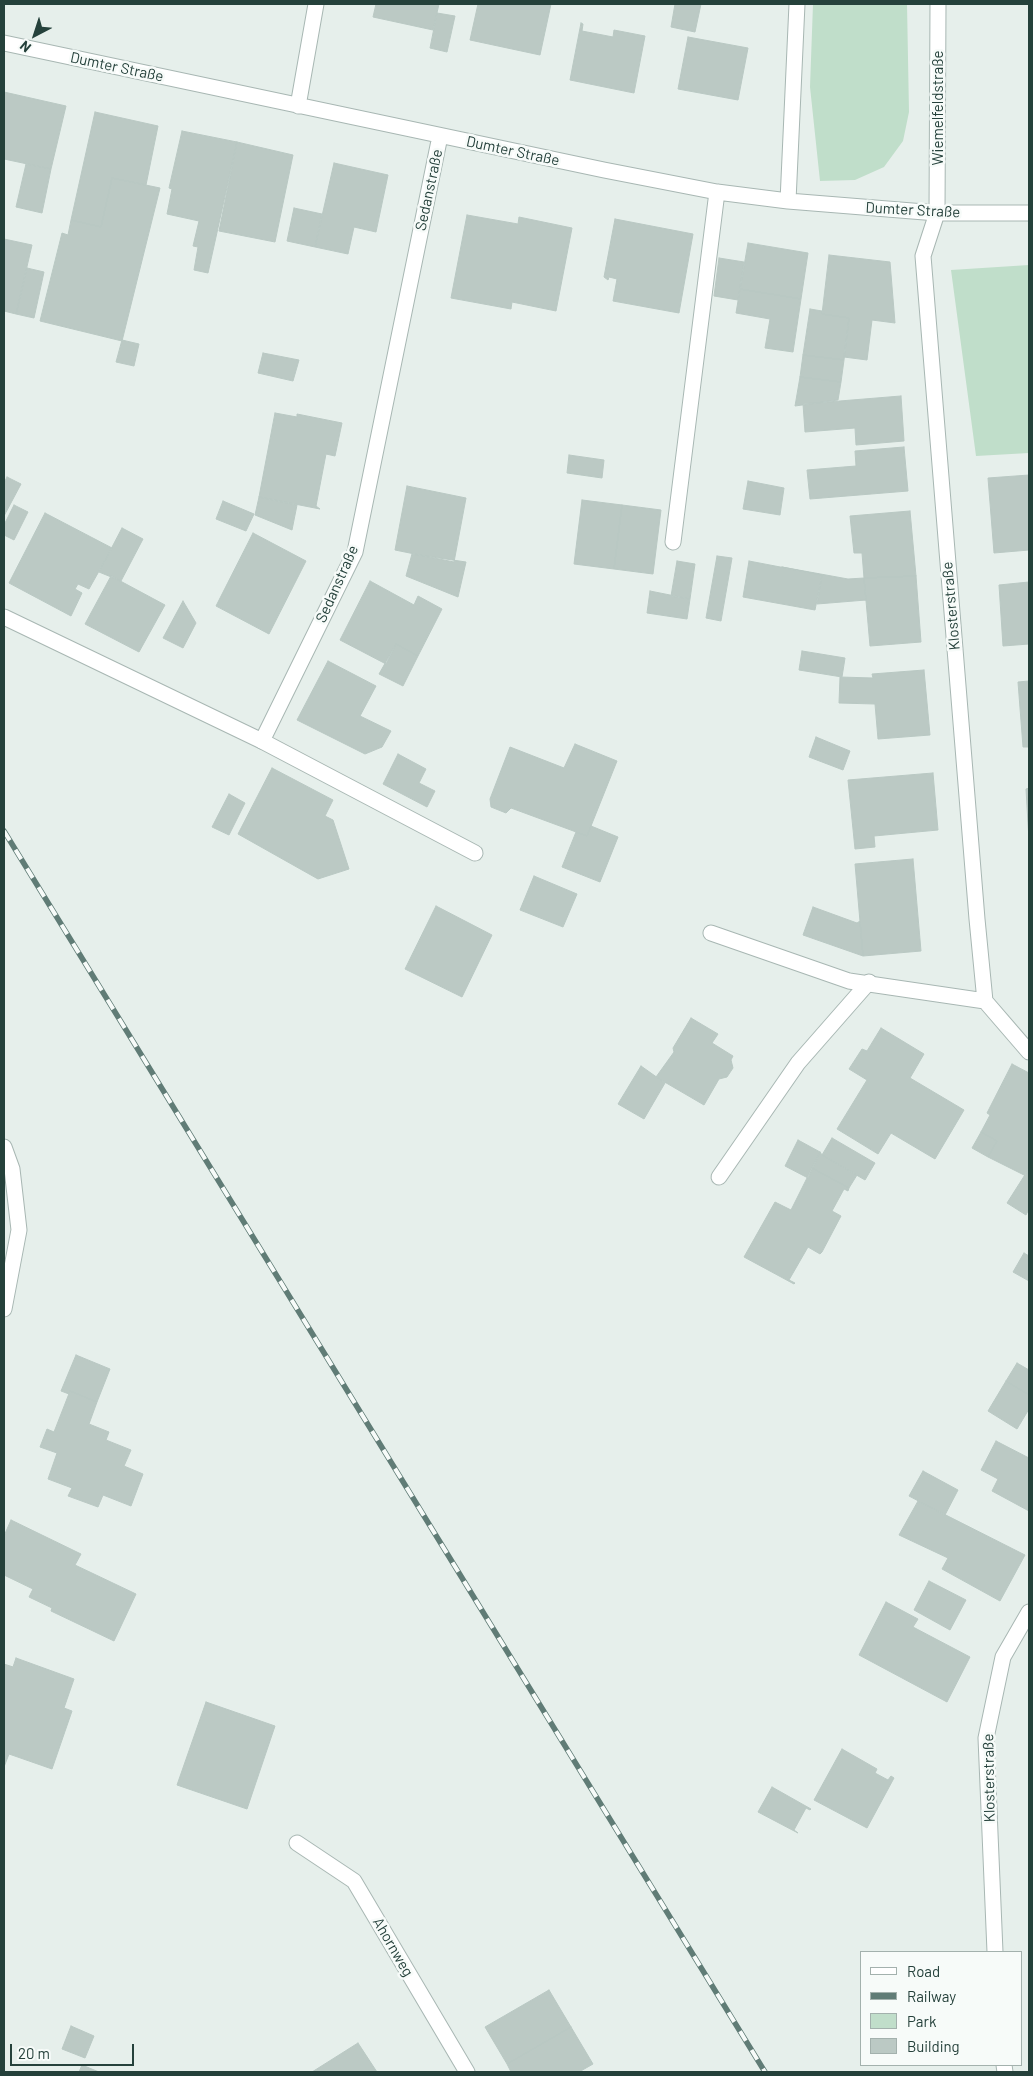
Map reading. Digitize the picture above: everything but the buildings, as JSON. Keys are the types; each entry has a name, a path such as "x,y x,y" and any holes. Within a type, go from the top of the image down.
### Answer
{"street":[{"path":"298,106 316,4"},
{"path":"788,201 797,4"},
{"name":"Wiemelfeldstraße","path":"937,213 938,4"},
{"name":"Dumter Straße","path":"4,43 440,136 717,192 788,201 937,213 1029,213"},
{"name":"Sedanstraße","path":"262,740 355,552 440,136"},
{"path":"673,542 717,192"},
{"name":"Klosterstraße","path":"937,213 923,256 984,1001"},
{"path":"4,617 262,740 476,852"},
{"path":"711,933 849,981 869,982 984,1001 1029,1052"},
{"path":"720,1177 798,1063 869,982"},
{"path":"4,1147 12,1169 19,1230 4,1309"},
{"name":"Klosterstraße","path":"995,1951 986,1738 1003,1658 1029,1612"},
{"name":"Ahornweg","path":"297,1843 354,1881 467,2072"}],"green space":[{"path":"813,4 907,4 909,112 903,141 884,167 855,180 820,181 810,87"},
{"path":"1029,265 1029,453 976,456 951,270"}],"railway":[{"path":"4,831 765,2072"}]}
